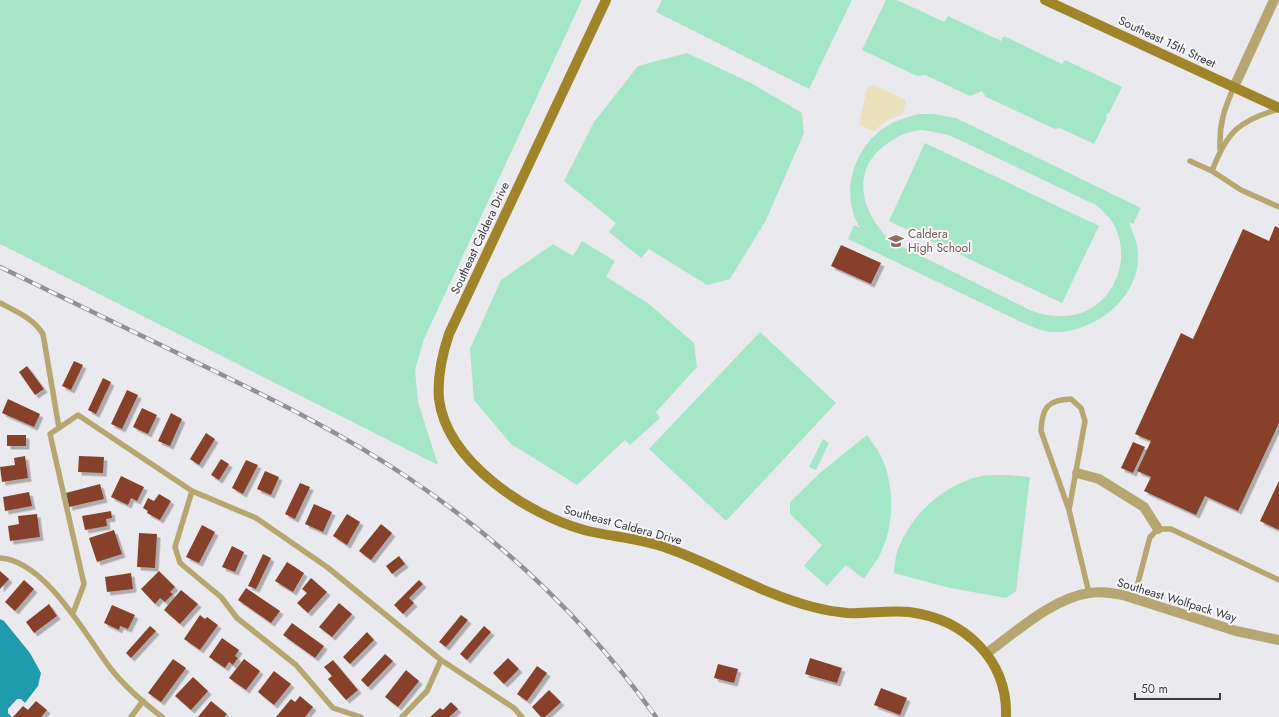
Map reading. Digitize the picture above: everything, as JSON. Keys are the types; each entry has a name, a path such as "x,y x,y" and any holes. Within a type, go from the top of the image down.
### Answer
{"street":[{"name":"Southeast Caldera Drive","path":"606,0 449,334 441,357 439,399 451,432 465,453 497,486 514,498 547,517 590,531 664,546 773,594 813,607 846,613 908,612 947,622 962,631 987,653 1004,689 1006,717"},
{"name":"Southeast 15th Street","path":"1045,0 1279,108"},
{"path":"1234,87 1274,0"},
{"path":"1077,473 1099,479 1144,508 1158,529"},
{"name":"Southeast Wolfpack Way","path":"987,653 1042,613 1069,600 1089,593 1108,592 1134,598 1236,631 1279,640"}],"lane":[{"path":"1220,150 1219,130 1225,107 1234,87"},
{"path":"1212,171 1220,150 1242,123 1279,108"},
{"path":"1190,161 1212,171 1241,190 1279,207"},
{"path":"0,303 25,316 37,325 42,334 59,428"},
{"path":"1069,510 1077,473 1085,421 1080,408 1071,399 1056,400 1047,406 1041,418 1041,431 1069,510 1089,593"},
{"path":"73,613 84,584 50,434 78,415 192,491 256,518 326,567 441,660 514,708 522,717"},
{"path":"192,491 175,547 180,563 221,597 237,618 296,665 333,708 360,717"},
{"path":"1134,598 1150,537 1158,529 1171,529 1279,580"},
{"path":"0,558 22,565 42,580 73,613 112,670 143,701 162,717"},
{"path":"402,717 427,691 441,660"},
{"path":"131,717 143,701"}],"green space":[{"path":"0,0 582,0 424,339 415,370 418,402 438,465 0,244"},
{"path":"662,0 852,0 809,89 656,12"},
{"path":"886,0 897,0 944,22 948,16 1001,41 1004,36 1062,64 1065,60 1122,87 1109,113 1106,114 1107,118 1094,144 1060,128 1055,129 986,97 982,91 970,96 925,75 917,76 862,50"},
{"path":"687,53 749,82 802,113 804,133 766,220 730,279 707,285 649,249 641,258 609,232 616,223 564,181 594,122 638,66"},
{"path":"918,114 933,114 956,118 1141,208 1133,224 1129,222 1137,245 1138,263 1134,279 1126,294 1115,307 1101,318 1086,326 1069,331 1052,332 1034,328 848,239 854,225 860,228 854,214 851,199 851,184 854,169 860,155 868,142 879,131 892,123","holes":["923,130 949,135 1096,205 1108,216 1118,234 1121,246 1121,257 1118,274 1112,287 1104,298 1084,312 1072,315 1046,315 1032,311 891,241 881,231 867,207 864,194 863,181 866,169 873,157 893,139 912,132"]},
{"path":"925,143 1099,226 1062,303 889,221"},
{"path":"582,241 615,261 606,277 648,303 694,343 697,367 656,412 660,418 630,445 625,440 577,485 511,444 474,400 470,349 501,280 553,244 573,256"},
{"path":"760,332 836,403 726,521 649,449"},
{"path":"867,435 881,456 888,478 891,515 886,539 882,550 864,579 846,565 827,586 804,566 822,545 790,514 790,502 821,472"},
{"path":"823,439 829,443 816,470 809,467"},
{"path":"1006,475 1030,477 1016,591 1006,598 950,588 894,573 896,554 910,526 919,514 941,494 967,480 981,476"}],"sand":[{"path":"873,85 906,100 903,114 887,120 874,131 859,125 867,88"}],"water":[{"path":"0,619 4,621 30,653 41,673 38,686 25,703 21,699 17,699 8,709 8,713 12,717 0,717"}],"building":[{"path":"1275,226 1279,228 1279,423 1238,511 1205,496 1196,515 1144,491 1151,477 1137,471 1151,441 1135,434 1181,333 1193,339 1243,229 1269,241"},
{"path":"841,245 881,263 871,284 831,266"},
{"path":"74,361 83,365 71,390 62,386"},
{"path":"27,366 44,389 35,395 19,372"},
{"path":"103,378 111,382 96,414 88,410"},
{"path":"127,390 138,395 122,429 111,424"},
{"path":"8,399 40,414 34,427 2,413"},
{"path":"142,408 157,415 148,434 133,427"},
{"path":"171,413 182,419 170,446 158,441"},
{"path":"206,433 215,439 199,465 190,459"},
{"path":"7,435 26,435 26,446 7,446"},
{"path":"1133,442 1145,447 1133,473 1121,468"},
{"path":"25,456 28,478 2,482 0,467 15,465 14,458"},
{"path":"79,456 104,457 103,473 78,472"},
{"path":"221,459 229,464 219,480 211,475"},
{"path":"246,460 258,465 243,494 232,488"},
{"path":"265,471 279,477 271,495 257,489"},
{"path":"121,476 144,487 137,501 131,498 128,505 111,497"},
{"path":"1279,481 1279,530 1260,521"},
{"path":"300,483 310,487 295,519 285,514"},
{"path":"100,484 104,499 69,507 66,493"},
{"path":"29,492 32,506 5,511 3,497"},
{"path":"159,494 171,501 160,520 147,513 148,511 143,508 148,498 154,501"},
{"path":"314,504 332,512 323,532 305,524"},
{"path":"111,511 112,518 106,519 107,526 85,530 82,516"},
{"path":"37,514 40,537 10,541 8,526 19,524 18,516"},
{"path":"347,514 360,522 347,545 333,536"},
{"path":"381,524 392,533 371,560 359,551"},
{"path":"202,525 215,532 199,563 186,557"},
{"path":"114,530 122,554 97,562 89,538"},
{"path":"139,533 157,534 155,568 137,567"},
{"path":"232,546 244,552 235,572 222,567"},
{"path":"263,554 271,558 256,589 248,586"},
{"path":"399,556 405,564 392,574 386,566"},
{"path":"287,562 304,573 293,592 275,581"},
{"path":"0,571 9,579 0,589"},
{"path":"159,571 175,587 170,592 173,594 165,602 160,598 155,604 141,589"},
{"path":"131,573 133,589 107,592 105,577"},
{"path":"311,578 327,592 308,613 297,603 307,593 302,589"},
{"path":"24,580 34,589 15,611 5,602"},
{"path":"419,580 423,584 409,598 414,603 403,614 394,605"},
{"path":"246,588 280,611 271,623 238,600"},
{"path":"181,590 198,604 180,624 164,610"},
{"path":"339,603 352,614 332,637 319,627"},
{"path":"49,604 57,616 34,633 26,622"},
{"path":"112,605 135,615 128,629 120,626 119,630 104,623"},
{"path":"200,615 205,619 207,617 218,625 200,650 184,639"},
{"path":"461,615 468,620 446,647 439,642"},
{"path":"292,623 324,646 315,658 283,635"},
{"path":"150,626 156,631 131,658 126,653"},
{"path":"484,626 491,632 467,660 460,654"},
{"path":"367,632 374,640 350,664 343,657"},
{"path":"222,638 239,650 235,656 238,658 233,665 229,662 225,668 209,657"},
{"path":"385,654 393,661 368,687 361,680"},
{"path":"508,658 519,669 504,684 493,673"},
{"path":"810,658 842,668 837,683 805,674"},
{"path":"173,659 186,668 161,702 148,693"},
{"path":"244,659 260,671 246,690 229,678"},
{"path":"333,660 358,690 346,700 328,679 332,676 324,667"},
{"path":"718,664 738,669 734,683 714,678"},
{"path":"537,666 547,673 527,701 517,694"},
{"path":"406,670 419,681 398,707 385,697"},
{"path":"274,671 291,684 274,705 258,692"},
{"path":"193,677 208,691 191,710 175,696"},
{"path":"881,688 907,698 900,715 874,705"},
{"path":"549,690 561,702 545,717 541,717 532,707"},
{"path":"300,696 313,707 305,717 276,717 291,699 295,702"},
{"path":"36,701 47,710 41,717 13,717 23,706 28,710"},
{"path":"211,701 227,714 224,717 198,717"},
{"path":"451,702 458,709 449,717 430,717 440,708 443,710"}],"railway":[{"path":"0,267 283,405 335,433 410,479 479,530 544,587 603,650 656,717"}],"place":[{"name":"Caldera High School","path":"896,241"}]}
